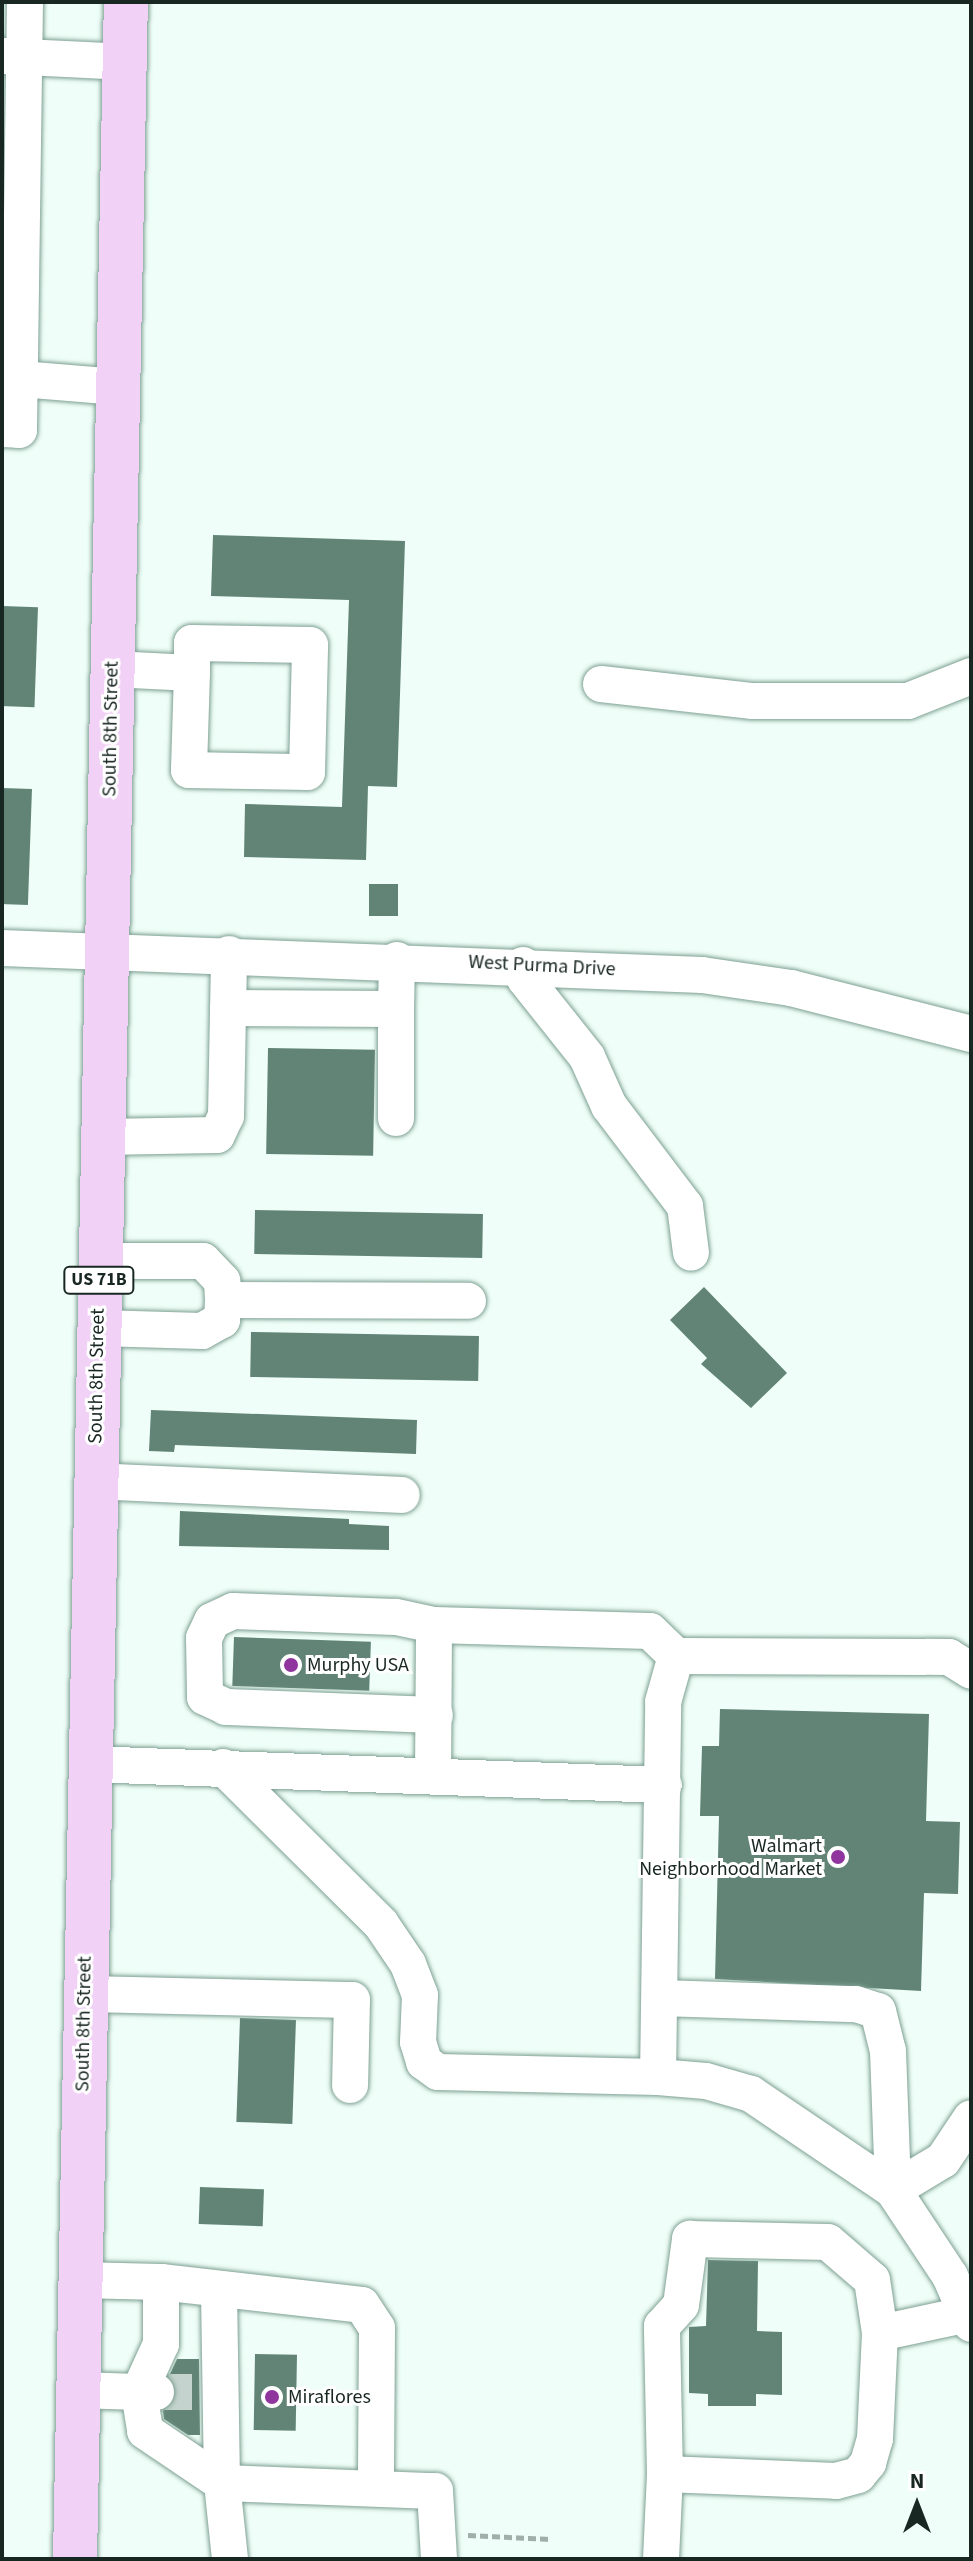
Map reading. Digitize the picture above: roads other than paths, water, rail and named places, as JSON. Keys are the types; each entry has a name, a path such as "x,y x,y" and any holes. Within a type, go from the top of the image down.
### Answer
{"main road":[{"name":"South 8th Street","path":"75,2559 88,1764 126,2"}],"street":[{"path":"2,429 19,430 21,379 13,134 14,56 25,2"},
{"path":"14,56 125,62"},
{"path":"21,379 118,387"},
{"path":"192,643 310,645 307,772 189,770 192,673 192,643"},
{"path":"112,669 192,673"},
{"path":"601,684 753,701 908,701 971,676"},
{"name":"West Purma Drive","path":"2,948 397,960 702,975 791,988 971,1034"},
{"path":"102,1137 217,1135 226,1116 229,954"},
{"path":"396,1118 397,960"},
{"path":"523,965 525,979 587,1057 609,1106 685,1206 691,1253"},
{"path":"228,1008 396,1009"},
{"path":"98,1328 202,1331 222,1320 223,1300 222,1281 203,1261 99,1261"},
{"path":"223,1300 468,1301"},
{"path":"94,1481 402,1495"},
{"path":"435,1715 226,1707 205,1697 204,1638 212,1621 233,1611 395,1617 434,1625 650,1631 676,1656 949,1657 971,1671"},
{"path":"433,1776 434,1625"},
{"path":"658,2077 663,1702 676,1656"},
{"path":"271,1769 273,1709"},
{"path":"88,1764 664,1785"},
{"path":"223,1767 381,1924 408,1964 420,1995 418,2042 424,2062 438,2072 706,2081 751,2094 893,2190 925,2231 970,2319 880,2333"},
{"path":"84,1994 352,2000 350,2085"},
{"path":"660,1998 856,2004 878,2011 888,2051 893,2190"},
{"path":"893,2190 943,2160 971,2118"},
{"path":"661,2559 665,2474 662,2326 681,2305 690,2239 828,2242 872,2280 880,2333 875,2439 868,2463 858,2475 836,2481 665,2474"},
{"path":"79,2280 161,2282 219,2291 341,2300 362,2305 372,2314 377,2328 376,2487"},
{"path":"161,2282 161,2344 148,2392 145,2431 222,2483 435,2491 438,2547"},
{"path":"219,2291 213,2392 230,2559"},
{"path":"77,2390 148,2392"}],"tunnel":[{"path":"156,2392 207,2392"}],"place":[{"name":"Murphy USA","path":"291,1665"},
{"name":"Walmart Neighborhood Market","path":"838,1857"},
{"name":"Miraflores","path":"272,2397"}]}
